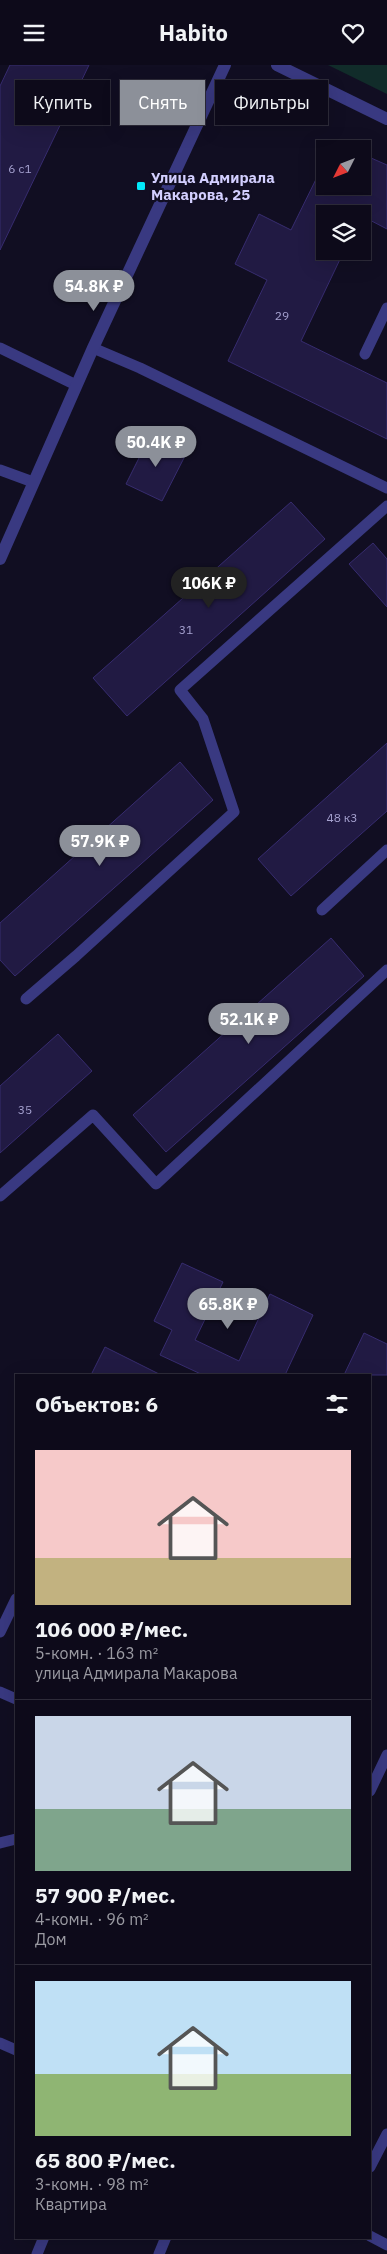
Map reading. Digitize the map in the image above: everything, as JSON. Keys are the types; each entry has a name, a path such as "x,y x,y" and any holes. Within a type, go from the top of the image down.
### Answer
{"street":[{"path":"0,559 76,385 224,65"},
{"path":"277,65 387,119"}],"lane":[{"path":"364,355 387,308"},
{"path":"0,348 76,385"},
{"path":"93,348 140,367 387,488"},
{"path":"0,470 33,483"},
{"path":"26,999 234,812 203,719 180,690 387,506"},
{"path":"322,910 387,850"},
{"path":"0,1196 93,1115 156,1183 387,970"},
{"path":"0,1632 15,1601"},
{"path":"0,1692 15,1699"},
{"path":"371,1789 387,1755"},
{"path":"0,1843 15,1839"},
{"path":"0,2043 15,2050"},
{"path":"371,2165 387,2134"},
{"path":"371,2237 387,2245"},
{"path":"37,2254 43,2239"},
{"path":"158,2254 165,2239"}],"green space":[{"path":"328,65 387,65 387,94"}],"building":[{"path":"10,65 89,65 82,80 15,80 15,125 60,125 0,250 0,86"},
{"path":"371,158 387,165 387,229 371,221 371,205 316,205 316,260 340,260 301,341 387,383 387,439 228,361 267,280 235,264 259,214 291,230 316,179 316,195 371,195"},
{"path":"151,434 187,452 162,501 126,484"},
{"path":"291,502 325,539 127,716 93,678"},
{"path":"373,543 387,559 387,607 349,564"},
{"path":"387,743 387,811 291,896 258,859"},
{"path":"180,762 213,800 15,976 0,960 0,923"},
{"path":"331,938 364,976 166,1152 133,1115"},
{"path":"58,1034 92,1071 0,1153 0,1086"},
{"path":"182,1263 223,1282 195,1340 239,1361 270,1294 313,1315 285,1374 201,1374 160,1355 172,1330 154,1321"},
{"path":"364,1333 387,1344 387,1375 344,1374"},
{"path":"105,1347 159,1374 92,1374"}],"place":[{"name":"Улица Адмирала Макарова, 25","path":"141,186"}]}
